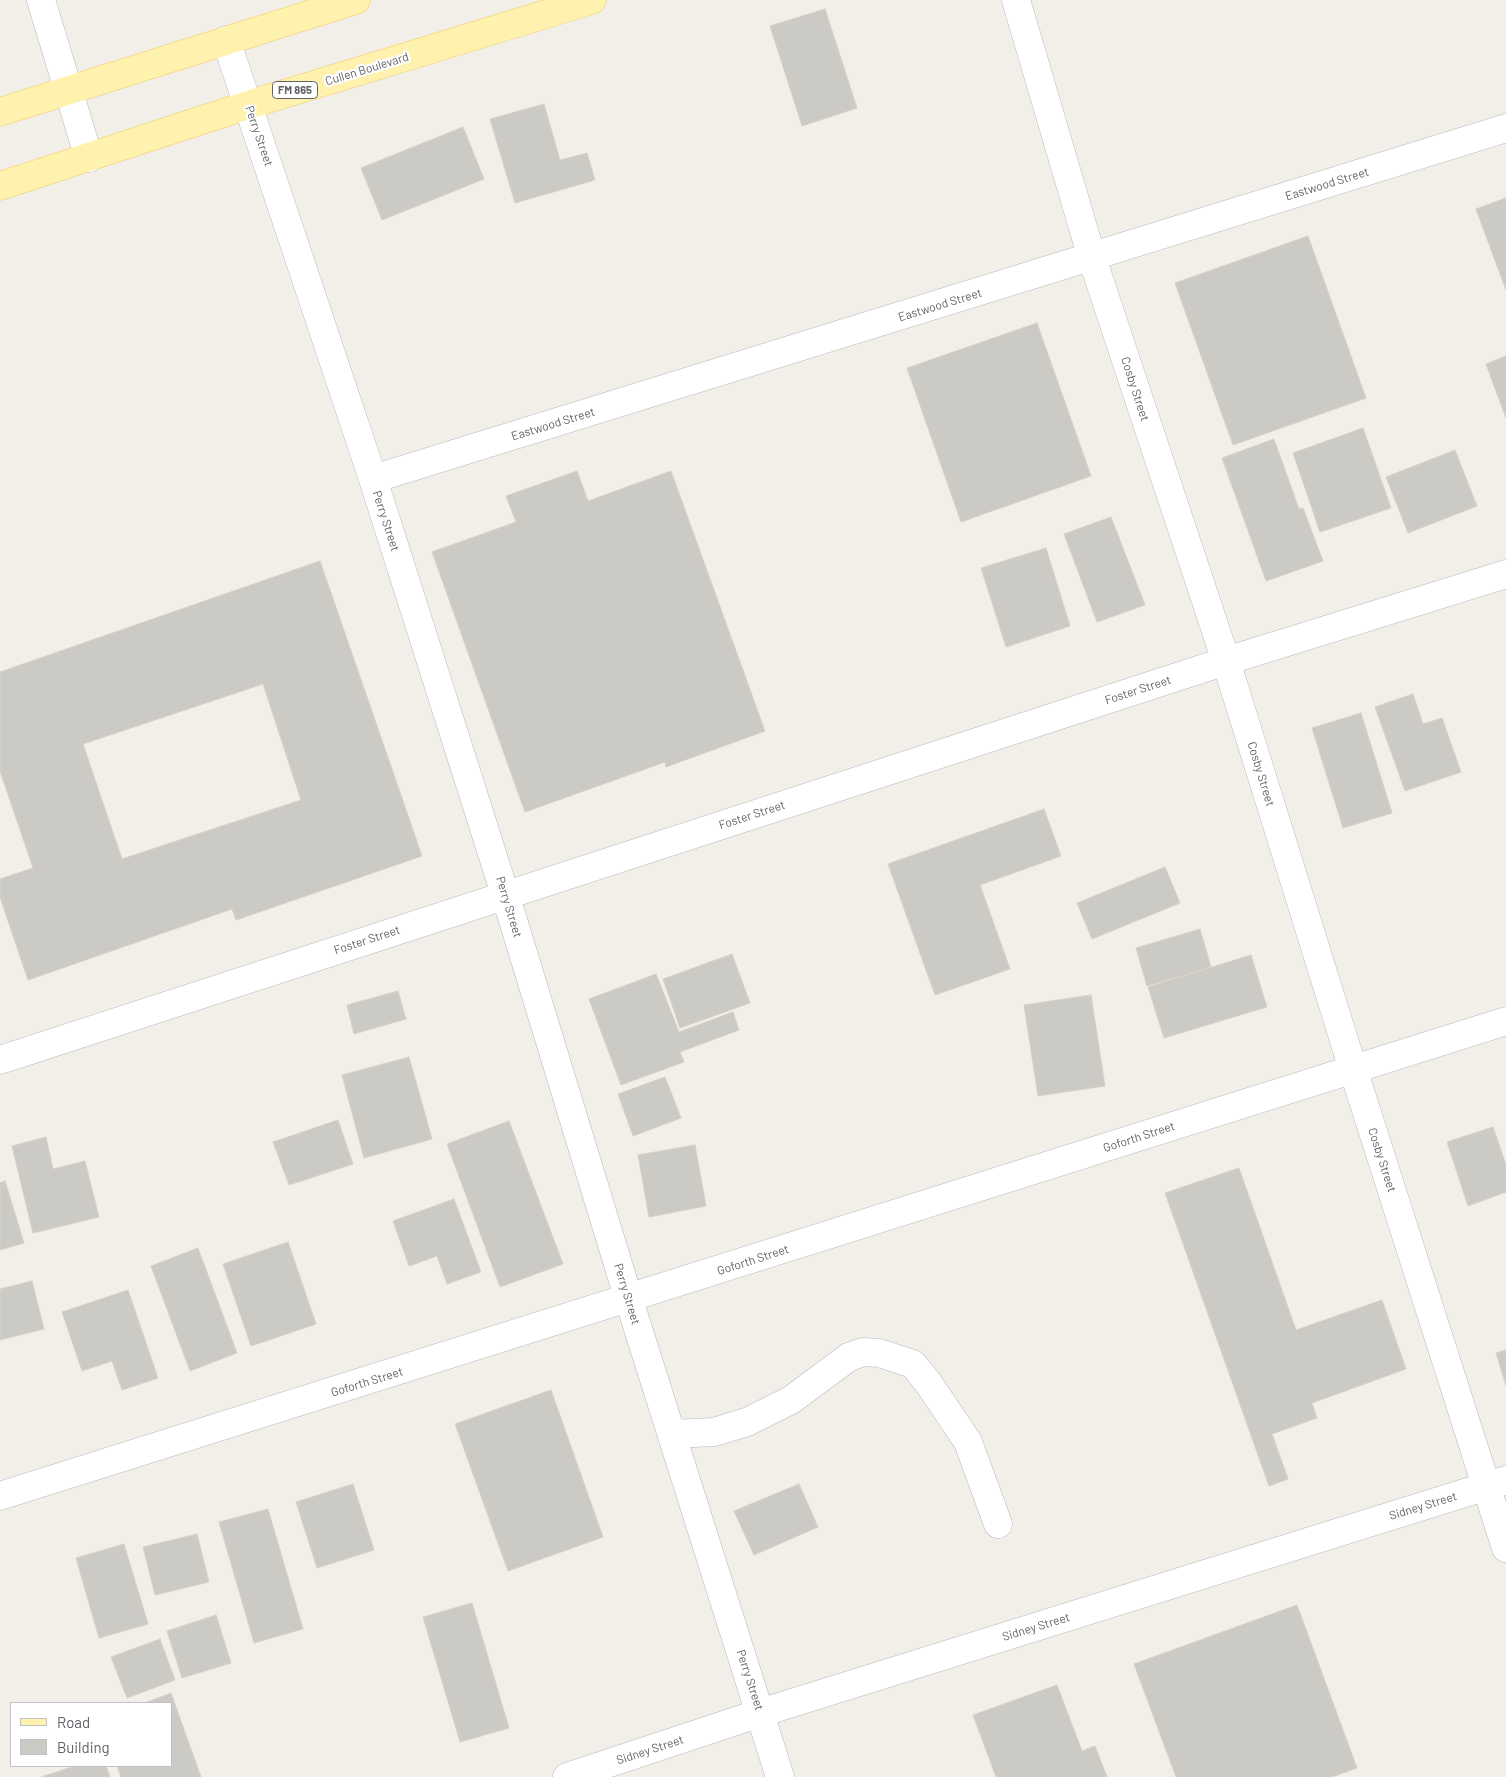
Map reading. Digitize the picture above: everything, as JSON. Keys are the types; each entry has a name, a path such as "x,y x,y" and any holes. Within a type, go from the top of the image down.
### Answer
{"main road":[{"path":"0,112 356,0"},
{"name":"Cullen Boulevard","path":"0,186 248,105 592,0"}],"street":[{"path":"41,0 89,158"},
{"name":"Cosby Street","path":"1016,0 1092,258 1226,661 1353,1069 1496,1483 1506,1548"},
{"name":"Perry Street","path":"226,40 373,479 505,894 629,1300 780,1777"},
{"name":"Eastwood Street","path":"373,479 1092,258 1506,128"},
{"name":"Foster Street","path":"0,1060 505,894 1226,661 1506,574"},
{"name":"Goforth Street","path":"0,1496 629,1300 1506,1021"},
{"path":"672,1434 714,1432 747,1422 791,1400 849,1356 863,1352 879,1353 913,1364 929,1384 968,1442 998,1524"},
{"name":"Sidney Street","path":"567,1777 760,1713 1496,1483"}],"building":[{"path":"825,9 857,108 802,126 770,26"},
{"path":"544,104 560,160 587,153 595,180 515,203 490,119"},
{"path":"463,127 484,179 382,220 361,168"},
{"path":"1506,198 1506,290 1476,209"},
{"path":"1308,236 1366,398 1233,445 1175,283"},
{"path":"1037,323 1091,476 961,522 907,368"},
{"path":"1506,356 1506,418 1486,364"},
{"path":"1363,428 1391,508 1320,532 1293,453"},
{"path":"1274,439 1299,509 1303,508 1323,561 1266,581 1222,458"},
{"path":"1455,450 1477,506 1408,533 1386,477"},
{"path":"577,471 588,501 671,471 765,731 666,767 665,762 525,812 432,552 516,522 506,496"},
{"path":"1111,517 1145,605 1097,622 1064,534"},
{"path":"1046,548 1070,626 1006,647 981,568"},
{"path":"320,561 422,856 236,920 232,909 28,980 0,897 0,879 33,868 0,771 0,672","holes":["263,684 301,800 122,859 83,744"]},
{"path":"1413,694 1423,724 1442,718 1461,772 1405,791 1375,707"},
{"path":"1361,713 1392,813 1343,828 1312,728"},
{"path":"1044,809 1061,856 980,885 1010,969 935,995 888,864"},
{"path":"1165,867 1180,903 1092,939 1077,903"},
{"path":"1200,929 1211,967 1147,986 1136,948"},
{"path":"732,954 750,1003 680,1028 663,979"},
{"path":"1251,955 1267,1007 1164,1038 1148,987"},
{"path":"656,974 679,1032 733,1012 739,1030 680,1052 684,1062 621,1085 589,999"},
{"path":"398,991 406,1019 354,1034 347,1005"},
{"path":"1091,995 1105,1086 1038,1096 1024,1005"},
{"path":"409,1057 432,1139 364,1158 342,1075"},
{"path":"665,1077 681,1118 633,1136 618,1094"},
{"path":"338,1120 353,1164 289,1185 273,1142"},
{"path":"509,1121 563,1264 500,1287 447,1144"},
{"path":"1493,1127 1506,1165 1506,1192 1468,1206 1447,1142"},
{"path":"46,1137 53,1169 85,1161 99,1217 33,1233 12,1146"},
{"path":"695,1145 706,1206 649,1217 638,1155"},
{"path":"1239,1168 1296,1330 1382,1300 1406,1369 1312,1403 1317,1418 1272,1434 1288,1479 1269,1486 1165,1193"},
{"path":"5,1181 24,1243 0,1250 0,1183"},
{"path":"454,1199 481,1272 447,1284 437,1256 409,1266 393,1221"},
{"path":"288,1242 316,1324 251,1346 223,1264"},
{"path":"198,1248 237,1353 190,1371 151,1266"},
{"path":"32,1281 44,1329 0,1340 0,1289"},
{"path":"128,1290 158,1378 122,1390 112,1361 82,1371 62,1312"},
{"path":"1506,1350 1506,1386 1496,1353"},
{"path":"551,1390 603,1537 508,1571 455,1424"},
{"path":"353,1484 374,1550 317,1568 296,1502"},
{"path":"799,1484 818,1527 754,1555 734,1511"},
{"path":"268,1509 303,1629 254,1643 219,1522"},
{"path":"197,1534 209,1582 155,1595 143,1547"},
{"path":"124,1544 148,1624 99,1638 76,1558"},
{"path":"472,1603 509,1728 460,1742 423,1617"},
{"path":"1297,1605 1357,1768 1332,1777 1176,1777 1134,1664"},
{"path":"216,1615 231,1663 182,1678 167,1631"},
{"path":"160,1639 175,1680 127,1698 111,1657"},
{"path":"1057,1685 1082,1751 1095,1746 1107,1777 996,1777 973,1715"},
{"path":"171,1693 201,1777 121,1777 117,1767 172,1767 172,1702 147,1702"},
{"path":"72,1767 106,1767 110,1777 41,1777"}]}
